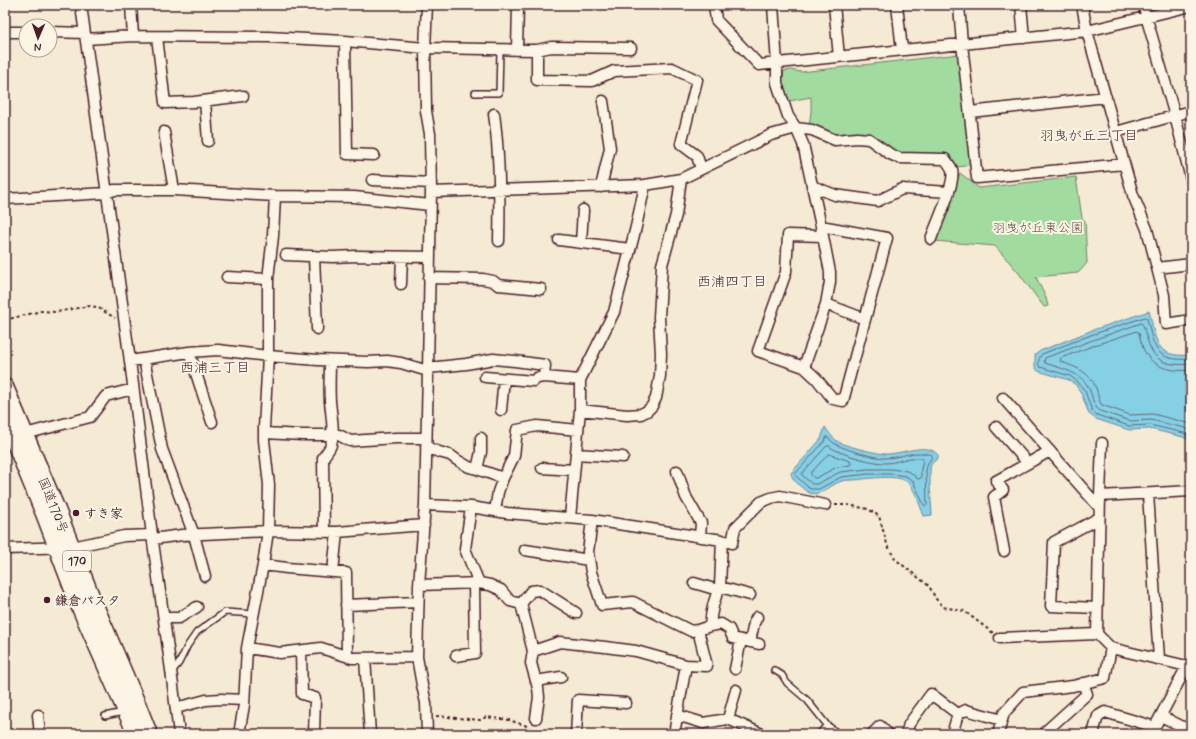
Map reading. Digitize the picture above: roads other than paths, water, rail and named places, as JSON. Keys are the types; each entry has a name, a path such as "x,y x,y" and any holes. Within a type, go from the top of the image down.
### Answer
{"highway":[{"name":"国道170号","path":"5,387 25,434 64,547 78,602 136,734"},
{"name":"国道170号","path":"5,419 64,547 91,596 149,734"}],"street":[{"path":"82,5 179,734"},
{"path":"131,5 133,36"},
{"path":"427,5 425,48 426,111 430,134 430,257 424,525 418,602 417,658 426,703 427,734"},
{"path":"517,50 518,5"},
{"path":"714,5 716,20 759,65 1087,31 1191,6"},
{"path":"773,5 777,83 788,116 796,128 803,144 830,272 830,282 826,304 804,367"},
{"path":"834,5 839,57"},
{"path":"897,5 902,50"},
{"path":"959,5 962,44 978,178 1124,164"},
{"path":"1021,5 1024,38"},
{"path":"1082,5 1087,31 1124,164 1133,195 1147,229 1164,295 1166,324 1191,320"},
{"path":"1144,5 1191,179"},
{"path":"5,32 18,32"},
{"path":"58,33 86,36 268,37 345,41 425,48 500,50 537,50 551,47 631,48"},
{"path":"157,36 165,103 194,102 243,96"},
{"path":"345,41 347,154 374,155"},
{"path":"537,50 538,80 592,81 614,71 672,68 697,80 681,144 697,156 701,169"},
{"path":"970,112 1106,97"},
{"path":"205,101 208,142"},
{"path":"601,187 610,148 603,101"},
{"path":"1116,132 1175,116 1191,110"},
{"path":"494,114 498,140 500,189 499,241"},
{"path":"372,180 431,187 500,189 645,185 681,179 771,135 796,128 812,130 835,140 857,138 869,139 890,154 899,158 945,159 952,169 953,178 931,239"},
{"path":"164,132 174,190"},
{"path":"580,410 627,415 641,414 652,406 656,398 661,362 659,317 662,265 676,214 681,179"},
{"path":"570,518 580,410 580,380 614,312 645,185"},
{"path":"812,186 835,195 878,201 902,189 949,192"},
{"path":"5,199 106,193 114,190 174,190 275,196 354,197 430,205"},
{"path":"240,734 244,700 247,648 268,531 269,485 264,433 268,356 268,278 273,236 275,196"},
{"path":"581,243 583,210"},
{"path":"822,231 887,238 843,401 833,399 816,378 804,367 758,351 786,272 788,235 822,231"},
{"path":"558,240 630,249"},
{"path":"286,256 430,257"},
{"path":"314,256 317,330"},
{"path":"401,284 402,257"},
{"path":"1157,268 1191,264"},
{"path":"227,277 268,278"},
{"path":"429,278 483,279 493,281 498,285 540,288"},
{"path":"826,304 865,319"},
{"path":"130,361 189,352 218,350 330,361 388,361 428,369 493,359 545,364 544,377"},
{"path":"189,352 212,422"},
{"path":"144,359 162,450 194,535 205,576"},
{"path":"324,532 323,458 331,446 332,435 330,361"},
{"path":"485,377 534,381 537,378 544,377 580,380"},
{"path":"501,410 504,379"},
{"path":"25,434 90,417 106,396 133,389"},
{"path":"1003,398 1100,507"},
{"path":"496,511 498,492 514,456 517,430 537,426 578,430"},
{"path":"996,427 1028,464"},
{"path":"264,433 339,435 350,441 396,438 426,442 439,452 450,455 469,467 477,468 504,478"},
{"path":"477,468 481,452 481,438"},
{"path":"1093,734 1098,716 1105,712 1153,730 1189,667 1110,648 1096,634 1102,443"},
{"path":"1004,551 994,497 1003,490 996,481 1050,452"},
{"path":"576,454 623,457"},
{"path":"542,468 574,470"},
{"path":"677,471 686,497 701,523 700,537"},
{"path":"1100,496 1191,491"},
{"path":"1148,494 1159,659"},
{"path":"424,505 471,507 507,513 592,520 722,540 732,543 735,528 761,502 780,496 825,505"},
{"path":"456,656 475,653 477,583 465,549 471,507"},
{"path":"1097,608 1051,606 1054,542 1099,518"},
{"path":"592,520 588,552 591,572 602,605 633,602 691,631 721,624 729,629 733,638 750,642"},
{"path":"5,549 64,547 124,536 152,537 268,531 337,532 424,525"},
{"path":"332,572 337,532"},
{"path":"710,626 719,589 722,540"},
{"path":"525,550 589,560"},
{"path":"263,565 346,572 347,656"},
{"path":"419,585 477,583 490,585 501,590 510,601 520,604"},
{"path":"694,583 750,595"},
{"path":"520,604 531,591 540,590 576,613"},
{"path":"346,605 418,602"},
{"path":"520,604 533,651 531,663 539,697 536,718"},
{"path":"164,618 179,618 197,607"},
{"path":"735,669 750,642 754,623 757,617"},
{"path":"533,651 560,642 605,646 636,651 686,665 707,666 698,630"},
{"path":"1000,638 1096,634"},
{"path":"247,648 280,653 321,648 352,658 417,658"},
{"path":"998,734 1004,713 1022,692 1073,686 1104,678 1110,648"},
{"path":"301,651 302,694 315,698 314,734"},
{"path":"365,658 370,734"},
{"path":"674,734 686,665"},
{"path":"536,681 561,677"},
{"path":"1045,734 1046,731 1087,694 1083,684"},
{"path":"728,719 736,690"},
{"path":"906,734 909,724 931,694 958,714"},
{"path":"176,708 206,700 221,698 244,700"},
{"path":"576,734 578,700 626,704"},
{"path":"952,734 958,714 966,710 1002,720"},
{"path":"677,715 702,723 728,719 759,733"},
{"path":"38,716 40,734"},
{"path":"1161,716 1191,731"},
{"path":"872,734 880,726 888,734"}],"lane":[{"path":"475,93 498,94 500,50"},
{"path":"171,670 179,663 188,645 197,632 225,612 254,614"},
{"path":"774,670 782,675 807,700 827,725 835,730"},
{"path":"105,716 126,712"},
{"path":"819,734 827,725"}],"water":[{"path":"1149,311 1159,345 1170,354 1191,355 1191,441 1183,437 1150,429 1129,430 1096,419 1089,414 1081,393 1076,385 1069,380 1038,371 1035,367 1035,355 1040,351 1090,331"},
{"path":"825,427 837,441 867,451 891,454 927,449 938,455 938,458 931,464 930,471 932,515 924,516 912,487 909,483 901,479 881,478 844,481 836,483 822,492 812,494 807,492 793,479 791,473 821,439"}],"place":[{"name":"すき家","path":"76,513"},
{"name":"鎌倉パスタ","path":"47,600"}],"district":[{"name":"羽曳が丘三丁目","path":"1089,135"},
{"name":"西浦四丁目","path":"732,281"},
{"name":"西浦三丁目","path":"215,367"}],"park label":[{"name":"羽曳が丘東公園","path":"1038,227"}]}
